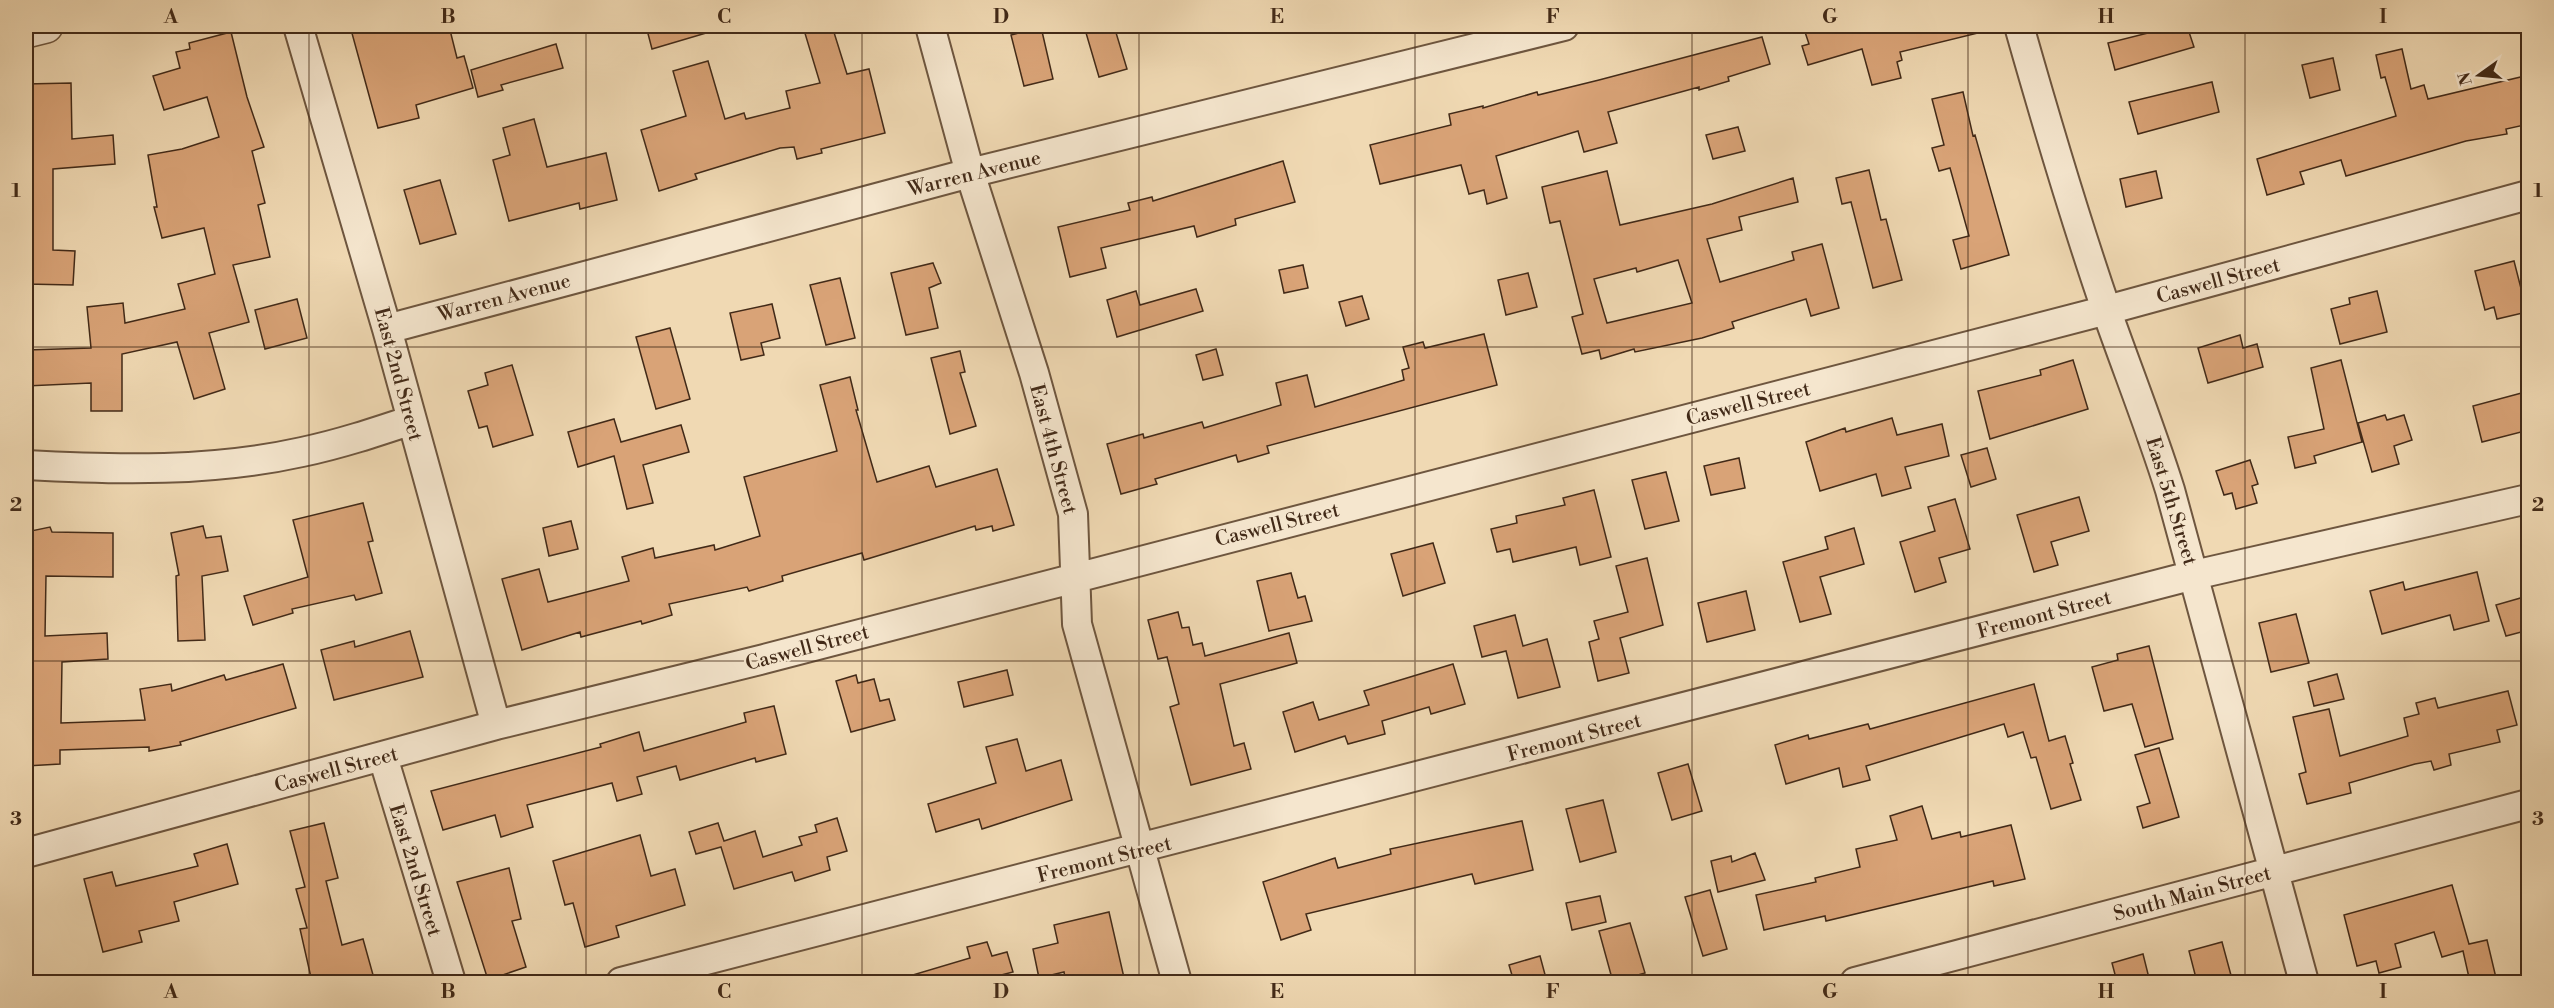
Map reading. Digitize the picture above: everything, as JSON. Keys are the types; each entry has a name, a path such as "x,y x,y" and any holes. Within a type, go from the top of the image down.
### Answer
{"street":[{"path":"26,31 46,26"},
{"name":"East 2nd Street","path":"298,26 387,329 496,724"},
{"name":"East 4th Street","path":"930,26 970,173 1034,373 1073,514 1077,624 1177,982"},
{"name":"Warren Avenue","path":"387,329 970,173 1564,26"},
{"name":"East 5th Street","path":"2019,26 2049,134 2107,310 2145,410 2194,575 2272,872 2304,982"},
{"name":"Caswell Street","path":"26,853 383,757 496,724 764,658 2107,310 2529,195"},
{"path":"26,465 118,470 211,465 302,453 412,420"},
{"name":"Fremont Street","path":"621,982 1141,850 2194,575 2529,499"},
{"name":"East 2nd Street","path":"383,757 451,982"},
{"name":"South Main Street","path":"1855,982 2529,804"}],"building":[{"path":"350,26 449,26 457,58 464,56 473,88 416,105 419,118 378,128"},
{"path":"646,26 712,26 713,31 652,49"},
{"path":"817,26 832,26 847,74 869,69 885,133 821,149 822,153 797,159 794,147 780,148 695,174 697,179 659,191 641,130 686,116 673,71 708,61 725,119 744,113 746,119 790,108 786,91 820,83 804,30"},
{"path":"1084,26 1114,26 1127,69 1099,77"},
{"path":"1803,26 1977,26 1978,33 1900,52 1902,60 1897,62 1901,78 1872,85 1862,49 1808,65 1802,46 1809,44"},
{"path":"2154,26 2187,26 2194,47 2115,70 2108,43 2156,31"},
{"path":"1041,27 1053,79 1024,86 1011,35"},
{"path":"231,32 247,97 264,147 252,151 265,203 258,205 270,257 233,265 249,322 209,333 225,389 194,399 177,342 122,354 122,411 91,411 91,383 26,386 26,350 91,348 87,307 123,303 125,323 185,309 178,284 215,274 204,228 162,238 154,207 157,207 148,155 182,149 219,137 207,97 164,110 153,76 180,68 176,52 190,49 189,43"},
{"path":"1762,37 1770,64 1728,77 1729,81 1699,90 1699,87 1608,112 1617,143 1584,152 1578,131 1496,156 1507,198 1487,204 1484,190 1469,194 1461,165 1380,184 1370,145 1451,125 1449,114 1483,106 1483,108 1537,92 1538,95 1599,80"},
{"path":"556,44 563,68 501,85 503,90 478,97 471,70"},
{"path":"2402,49 2411,89 2424,85 2428,99 2529,75 2529,124 2506,129 2507,134 2466,141 2346,176 2341,160 2300,172 2304,184 2267,195 2257,159 2396,116 2385,77 2381,78 2376,55"},
{"path":"2333,58 2340,90 2310,98 2302,65"},
{"path":"2212,82 2219,112 2138,134 2129,102"},
{"path":"71,83 72,139 113,135 115,164 53,169 53,250 75,251 73,285 26,284 26,84"},
{"path":"1963,92 1973,136 1975,135 2009,255 1961,269 1953,240 1969,236 1950,168 1939,171 1932,148 1944,145 1932,99"},
{"path":"534,119 547,167 606,153 617,200 580,209 579,203 509,221 493,160 510,155 503,128"},
{"path":"1738,127 1745,151 1713,159 1706,135"},
{"path":"1283,161 1295,202 1235,219 1236,225 1197,237 1194,226 1101,248 1106,268 1070,277 1058,227 1130,210 1128,203 1152,197 1153,201"},
{"path":"1869,170 1881,220 1886,219 1902,280 1873,288 1851,202 1842,204 1836,178"},
{"path":"1607,171 1620,225 1712,204 1793,178 1798,202 1739,217 1742,230 1707,239 1720,282 1794,260 1792,252 1822,244 1839,308 1811,316 1806,299 1732,322 1734,328 1702,338 1635,352 1634,349 1601,359 1599,350 1582,354 1572,317 1583,314 1560,221 1550,223 1542,187","holes":["1678,260 1692,303 1607,323 1594,279 1636,268 1637,272"]},
{"path":"2156,171 2162,198 2126,207 2120,179"},
{"path":"440,180 456,234 420,244 404,190"},
{"path":"2514,261 2527,312 2497,319 2494,307 2485,310 2475,271"},
{"path":"933,263 941,283 929,288 938,328 906,335 891,273"},
{"path":"1303,265 1308,288 1284,293 1279,270"},
{"path":"1528,273 1537,307 1506,315 1498,280"},
{"path":"840,278 855,338 826,345 810,285"},
{"path":"1196,289 1203,311 1117,337 1107,300 1136,291 1140,305"},
{"path":"2377,291 2387,332 2340,344 2331,309 2350,304 2349,298"},
{"path":"1362,296 1369,319 1346,326 1339,302"},
{"path":"297,299 307,338 265,349 255,310"},
{"path":"772,304 780,338 761,343 764,355 741,360 730,313"},
{"path":"670,328 690,399 656,409 636,337"},
{"path":"1484,334 1497,385 1267,446 1269,453 1238,462 1236,455 1155,479 1157,484 1121,494 1107,444 1143,434 1144,438 1202,422 1204,428 1281,405 1276,383 1307,375 1315,407 1404,380 1402,370 1409,368 1403,347 1423,342 1425,348"},
{"path":"2240,335 2243,348 2257,344 2263,367 2208,383 2198,348"},
{"path":"1216,349 1223,375 1203,380 1196,355"},
{"path":"960,351 965,372 960,373 976,426 950,434 931,358"},
{"path":"2073,360 2088,409 1990,439 1978,391 2041,375 2040,370"},
{"path":"2341,360 2362,442 2314,456 2316,463 2295,468 2288,437 2324,429 2311,368"},
{"path":"512,365 533,435 493,447 487,426 479,428 468,391 488,385 485,373"},
{"path":"850,377 858,410 856,410 877,482 929,466 936,487 997,469 1014,525 993,531 992,526 976,530 975,526 864,560 862,553 782,576 783,581 749,591 747,587 669,604 672,615 642,624 641,621 581,637 580,632 522,650 502,579 539,569 548,602 629,581 622,557 653,548 655,558 714,545 715,550 760,536 744,477 837,451 820,385"},
{"path":"2529,391 2529,430 2482,442 2473,406"},
{"path":"2385,415 2387,420 2404,415 2412,440 2394,446 2399,464 2372,472 2358,423"},
{"path":"1892,418 1897,435 1942,424 1949,456 1905,467 1911,488 1882,496 1876,474 1820,491 1806,442 1845,428 1846,432"},
{"path":"614,419 621,442 681,425 689,452 643,465 653,503 627,509 614,456 578,467 568,432"},
{"path":"1987,448 1996,479 1971,487 1961,455"},
{"path":"1739,458 1745,488 1711,495 1704,466"},
{"path":"2250,460 2258,484 2252,486 2257,503 2236,509 2232,493 2224,495 2216,471"},
{"path":"1666,472 1679,521 1645,529 1632,480"},
{"path":"1594,490 1611,557 1580,565 1576,547 1513,562 1510,549 1497,552 1491,529 1517,523 1516,516 1565,505 1563,498"},
{"path":"2079,497 2089,531 2051,542 2058,565 2034,572 2017,515"},
{"path":"1955,499 1970,549 1939,558 1946,582 1915,592 1900,542 1935,531 1928,507"},
{"path":"363,503 373,541 368,542 382,593 356,600 354,595 292,609 293,613 253,625 244,596 308,577 293,520"},
{"path":"571,521 578,549 549,556 543,528"},
{"path":"203,526 206,538 221,536 228,571 202,576 205,640 178,641 176,576 179,575 171,533"},
{"path":"50,527 52,532 113,533 113,577 46,576 45,636 107,633 108,659 62,662 61,723 145,720 140,689 171,684 172,691 224,675 226,680 283,664 296,708 180,742 181,745 149,751 149,747 60,750 60,764 26,766 26,532"},
{"path":"1854,528 1864,564 1820,577 1831,614 1800,622 1783,562 1828,549 1825,537"},
{"path":"1433,543 1445,583 1403,596 1391,554"},
{"path":"1647,558 1663,625 1620,638 1629,673 1598,681 1589,642 1599,639 1594,621 1628,612 1616,566"},
{"path":"2477,572 2489,621 2454,630 2450,615 2382,634 2370,591 2403,582 2405,590"},
{"path":"1291,573 1298,598 1305,596 1312,621 1269,631 1257,581"},
{"path":"1746,591 1755,630 1707,642 1698,603"},
{"path":"2524,597 2529,614 2529,630 2506,636 2496,605"},
{"path":"1178,612 1182,628 1189,627 1193,645 1202,643 1205,656 1289,633 1297,663 1220,684 1234,746 1244,743 1251,769 1191,785 1170,707 1179,704 1167,657 1158,659 1148,620"},
{"path":"2296,614 2309,663 2271,672 2259,623"},
{"path":"1515,615 1523,646 1547,639 1560,687 1518,698 1506,651 1482,657 1474,626"},
{"path":"410,631 423,677 334,700 321,650 354,641 355,647"},
{"path":"2149,646 2173,739 2145,747 2132,704 2104,711 2092,667 2118,660 2117,654"},
{"path":"1453,664 1465,704 1431,714 1429,707 1382,721 1385,734 1348,744 1345,736 1295,752 1283,712 1313,702 1319,720 1369,705 1364,691"},
{"path":"1007,670 1013,695 964,707 958,682"},
{"path":"2337,674 2344,699 2314,706 2308,682"},
{"path":"856,675 858,683 874,679 880,701 889,699 895,720 851,732 836,681"},
{"path":"2034,684 2049,741 2065,736 2073,763 2070,764 2081,800 2051,809 2036,757 2031,758 2023,732 2008,737 2004,724 1866,766 1870,780 1843,787 1839,768 1786,784 1775,745 1808,735 1809,739 1868,724 1870,729"},
{"path":"2508,691 2517,725 2497,730 2500,742 2449,754 2451,765 2434,770 2431,761 2349,783 2351,793 2307,804 2299,774 2306,772 2293,717 2329,709 2340,756 2408,736 2404,718 2419,714 2416,703 2435,698 2438,708"},
{"path":"774,706 786,754 756,762 755,758 680,780 676,766 637,777 642,794 617,801 612,783 527,805 533,827 501,837 495,815 443,830 431,791 601,747 600,744 639,732 644,751 746,722 744,713"},
{"path":"1017,739 1026,771 1061,760 1072,800 982,829 979,819 936,832 928,804 996,783 986,747"},
{"path":"2159,748 2179,817 2143,828 2137,807 2150,803 2135,755"},
{"path":"1688,764 1702,811 1672,820 1658,773"},
{"path":"1603,800 1616,852 1580,862 1566,809"},
{"path":"1922,806 1932,839 1960,832 1961,837 2011,825 2025,879 1994,886 1993,881 1826,921 1825,916 1764,930 1756,895 1816,882 1815,878 1860,867 1856,849 1897,840 1890,816"},
{"path":"837,818 847,851 827,857 830,870 795,881 792,872 734,889 721,847 696,854 689,832 718,823 724,841 755,831 763,857 802,845 799,837 817,832 815,825"},
{"path":"1522,821 1533,870 1475,884 1472,874 1306,914 1311,930 1281,940 1263,882 1335,858 1338,868 1391,854 1390,849"},
{"path":"324,823 338,878 326,881 342,945 363,939 375,982 312,982 300,929 307,928 296,889 305,887 290,831"},
{"path":"640,835 651,876 675,869 685,905 616,926 619,937 585,947 573,903 565,905 553,861"},
{"path":"227,844 238,884 174,902 179,921 139,931 142,942 103,952 84,879 112,872 116,886 198,866 194,854"},
{"path":"1755,853 1765,880 1718,892 1711,861 1731,856 1732,862"},
{"path":"509,868 521,919 512,921 526,967 488,980 457,882"},
{"path":"2452,885 2469,944 2487,940 2497,982 2470,982 2463,951 2442,957 2434,932 2395,944 2401,967 2379,973 2376,961 2357,966 2344,915"},
{"path":"1710,890 1727,949 1703,956 1685,897"},
{"path":"1600,896 1606,922 1572,930 1566,903"},
{"path":"1109,912 1125,982 1066,982 1064,972 1039,978 1033,949 1058,943 1054,925"},
{"path":"1630,923 1645,973 1613,982 1599,931"},
{"path":"987,942 992,956 1007,952 1013,972 974,982 907,982 906,977 970,958 967,947"},
{"path":"2222,942 2232,979 2197,982 2189,951"},
{"path":"2143,954 2150,982 2117,982 2112,963"},
{"path":"1540,956 1547,982 1514,982 1509,965"}]}
